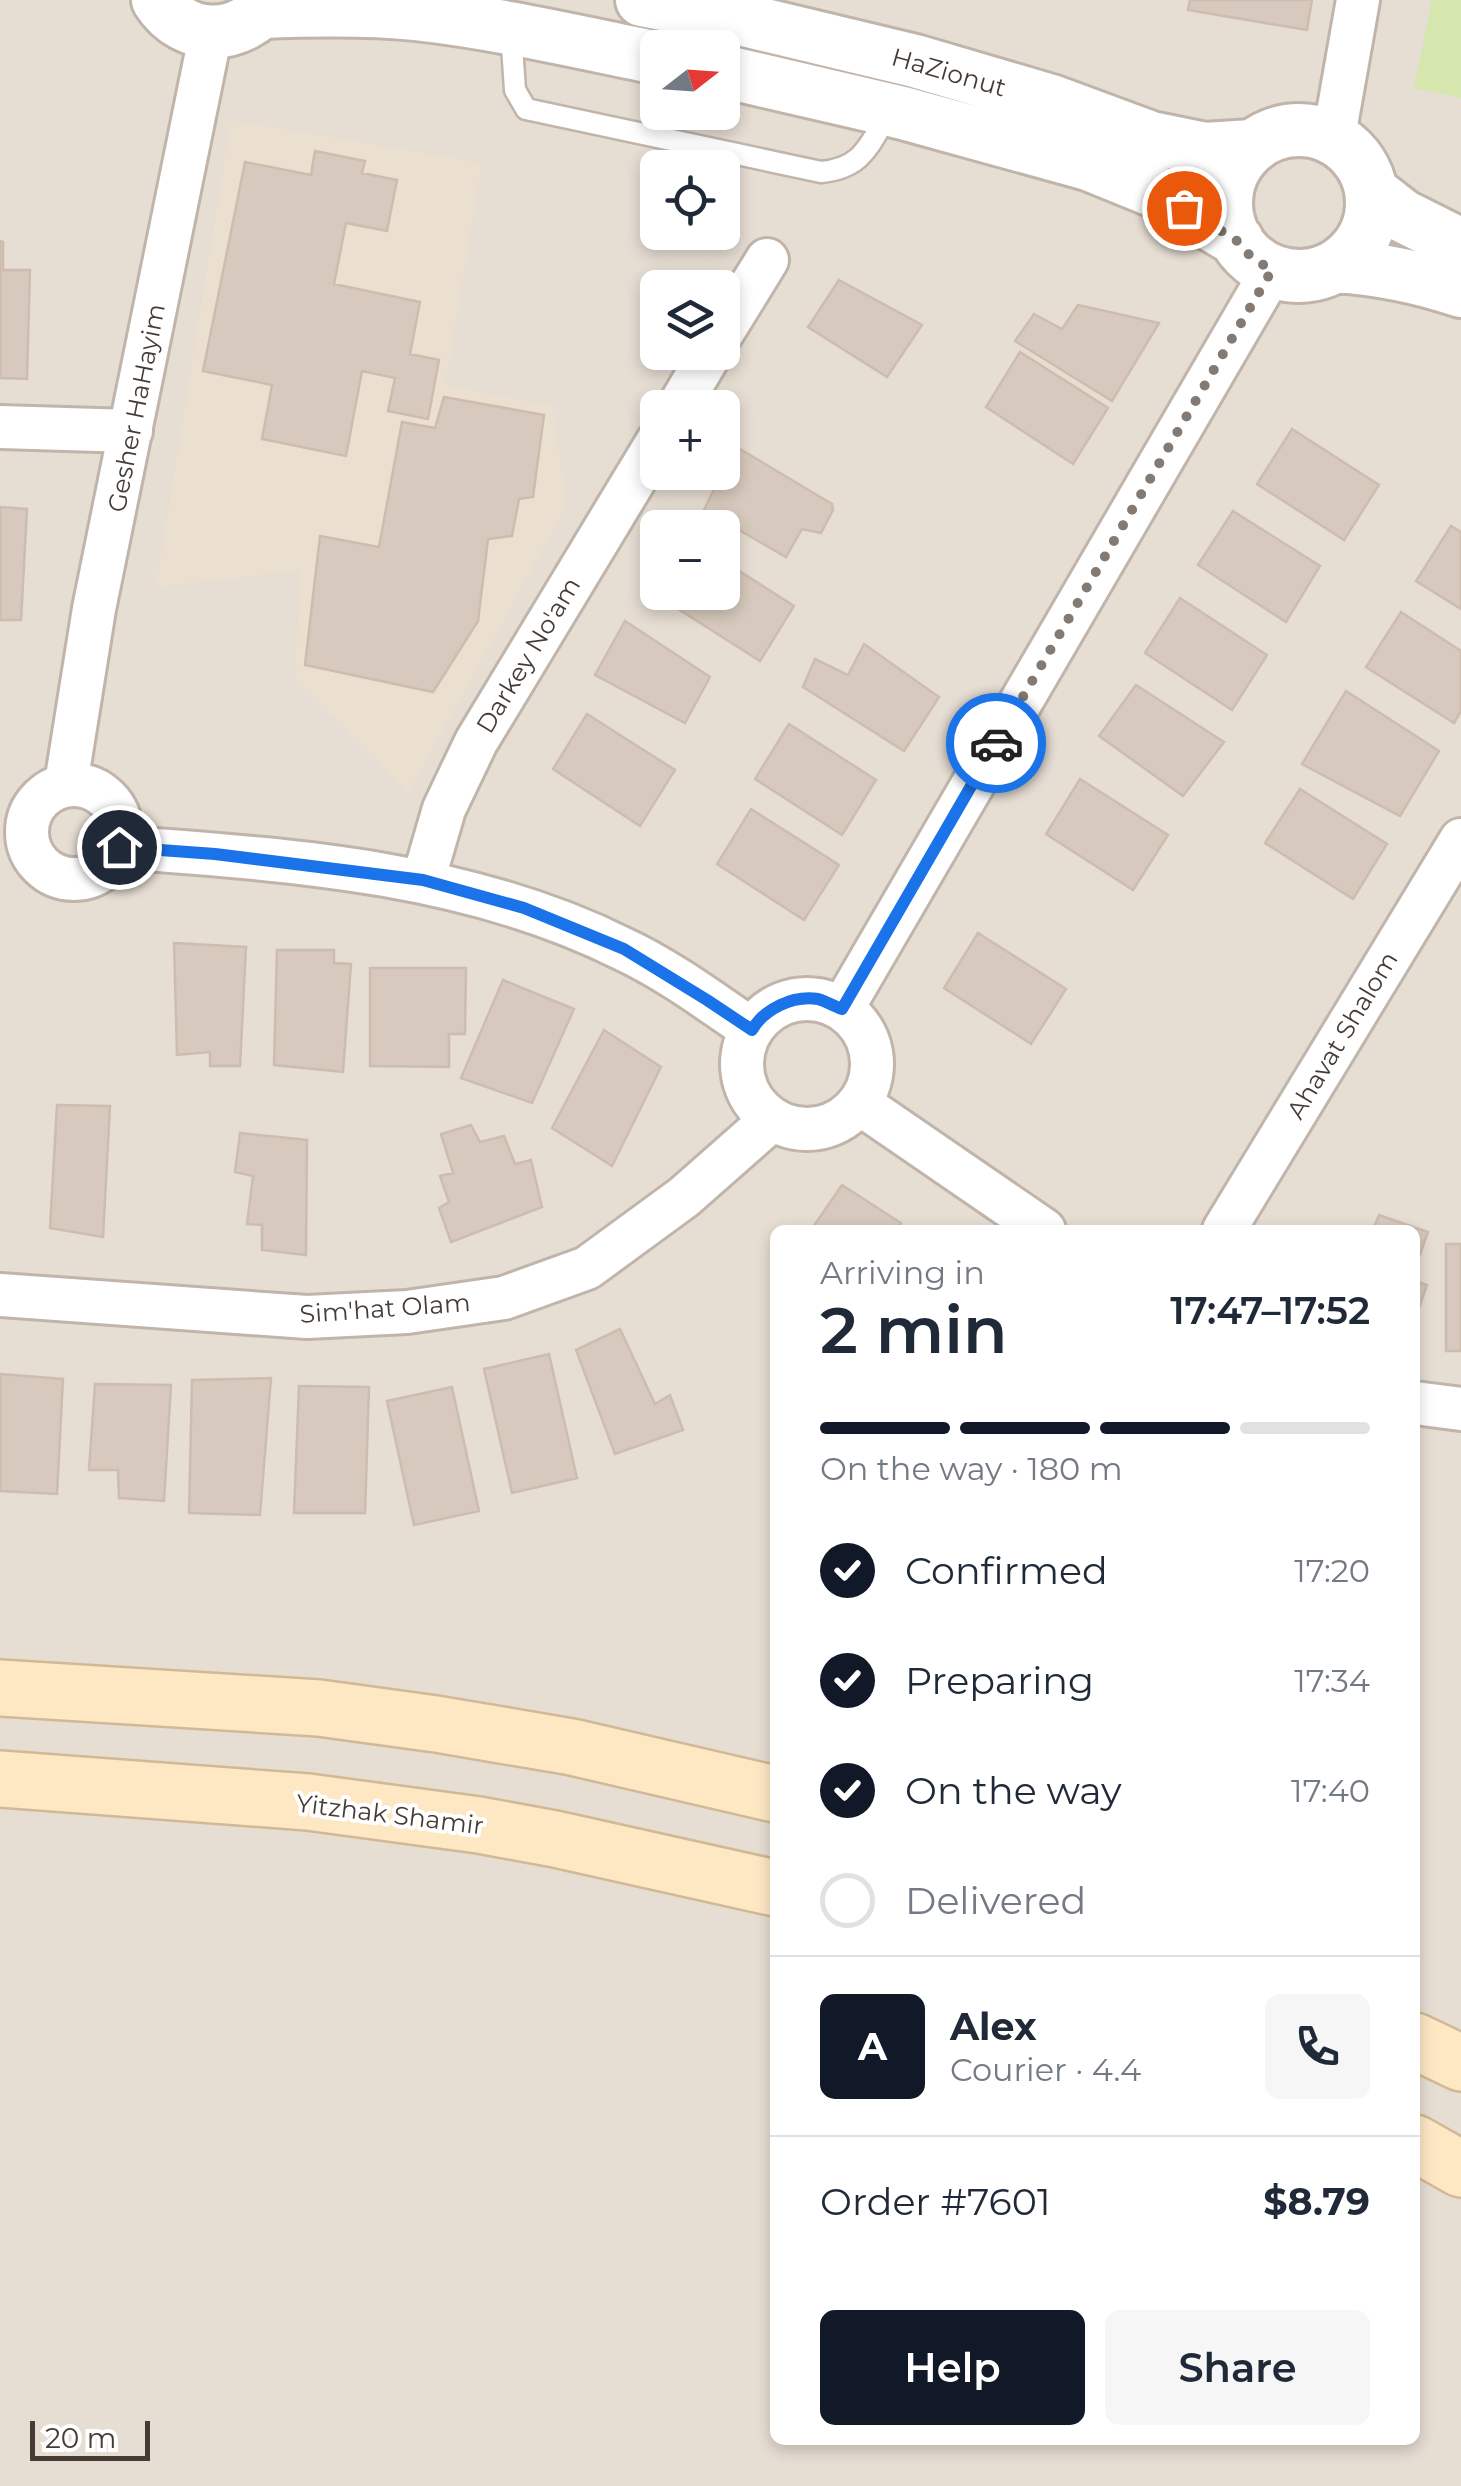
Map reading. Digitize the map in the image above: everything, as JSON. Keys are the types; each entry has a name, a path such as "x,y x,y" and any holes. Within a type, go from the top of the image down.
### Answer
{"main road":[{"path":"0,1688 319,1708 416,1721 572,1747 770,1793"},
{"name":"Yitzhak Shamir","path":"0,1780 308,1802 479,1825 770,1887"},
{"path":"1420,2042 1461,2063"},
{"path":"1420,2146 1461,2170"}],"street":[{"name":"HaZionut","path":"642,0 916,61 1051,101 1150,138 1205,149 1252,146"},
{"path":"1328,134 1337,119 1358,0"},
{"path":"152,2 192,28 211,32 248,24 267,6 416,14 640,55"},
{"name":"Gesher HaHayim","path":"66,784 94,609 211,32"},
{"name":"HaZionut","path":"740,75 890,110 1088,164 1157,192 1254,255"},
{"path":"1301,130 1328,134 1353,153 1365,171 1372,192 1371,214 1365,234 1353,252 1336,266 1315,274 1293,276 1254,255 1228,218 1226,195 1237,164 1252,146 1271,134 1301,130"},
{"path":"1372,192 1403,216 1461,245"},
{"path":"842,1009 1254,255"},
{"path":"740,304 767,260"},
{"path":"1336,266 1382,270 1461,291"},
{"path":"0,427 131,431"},
{"name":"Darkey No'am","path":"423,880 444,809 476,742 640,471"},
{"path":"66,784 86,785 101,792 114,805 122,827 119,847 105,868 76,880 56,876 38,863 16,855 37,801 66,784"},
{"name":"Ahavat Shalom","path":"1227,1225 1461,840"},
{"path":"119,847 215,854 423,880 524,908 624,949 752,1030"},
{"path":"816,999 842,1009 863,1030 873,1061 868,1090 850,1114 820,1129 790,1128 764,1114 747,1091 741,1066 746,1041 758,1020 785,1002 816,999"},
{"path":"858,1103 1037,1225"},
{"name":"Sim'hat Olam","path":"0,1296 306,1316 407,1312 504,1298 586,1268 684,1198 760,1130 769,1117"},
{"path":"1420,1403 1461,1409"}],"lane":[{"path":"510,30 515,90 526,109 821,172 836,171 857,162 890,110"}],"shaded area":[{"path":"0,0 1461,0 1461,2486 0,2486"},
{"path":"231,120 482,163 445,385 553,407 566,507 409,792 295,677 300,571 156,587"}],"green space":[{"path":"1432,0 1461,0 1461,98 1414,88"}],"building":[{"path":"1190,0 1312,0 1307,30 1188,10"},
{"path":"315,151 365,161 362,173 397,180 387,231 346,223 334,284 420,302 410,354 439,360 428,419 388,411 395,378 362,371 346,456 262,439 272,385 203,371 245,162 311,175"},
{"path":"0,241 3,270 30,270 27,379 0,378"},
{"path":"839,280 922,325 887,377 808,327"},
{"path":"1078,305 1159,323 1112,401 1015,341 1034,314 1062,329"},
{"path":"1020,352 1108,408 1073,464 986,407"},
{"path":"444,397 544,415 533,497 519,499 512,536 488,539 478,621 433,692 305,665 320,536 379,547 402,422 435,428"},
{"path":"1292,429 1379,485 1344,540 1257,484"},
{"path":"740,449 832,504 833,510 821,533 802,529 786,557 740,531 740,510 704,510 714,490 740,490"},
{"path":"0,507 27,509 21,620 0,620"},
{"path":"1233,511 1320,566 1286,622 1198,565"},
{"path":"1451,526 1461,532 1461,609 1416,581"},
{"path":"740,572 794,606 760,661 680,610 740,610"},
{"path":"1180,598 1267,655 1232,710 1145,653"},
{"path":"1401,612 1461,651 1461,711 1454,723 1366,667"},
{"path":"625,621 710,677 685,723 595,675"},
{"path":"864,644 939,697 904,751 803,687 815,659 848,675"},
{"path":"1136,685 1224,742 1183,796 1099,736"},
{"path":"1346,691 1439,751 1400,816 1302,764"},
{"path":"587,714 675,770 640,826 553,769"},
{"path":"789,724 876,780 842,835 755,779"},
{"path":"1080,779 1168,835 1133,890 1046,834"},
{"path":"1300,789 1387,844 1353,899 1265,843"},
{"path":"751,809 839,865 804,920 717,864"},
{"path":"978,933 1066,989 1031,1044 944,988"},
{"path":"174,943 246,947 240,1066 210,1066 210,1052 177,1055"},
{"path":"277,950 334,950 334,963 351,964 343,1072 274,1065"},
{"path":"370,968 466,968 465,1034 449,1034 449,1067 370,1066"},
{"path":"503,980 574,1009 532,1103 461,1078"},
{"path":"604,1030 661,1067 612,1166 552,1128"},
{"path":"57,1105 110,1106 103,1237 50,1228"},
{"path":"471,1125 480,1142 504,1136 515,1164 531,1160 542,1207 451,1242 439,1208 449,1202 440,1176 453,1173 441,1134"},
{"path":"240,1133 307,1140 306,1255 262,1250 262,1225 247,1224 253,1176 235,1172"},
{"path":"842,1185 901,1223 900,1225 814,1225"},
{"path":"1379,1215 1408,1225 1375,1225"},
{"path":"1420,1229 1428,1232 1420,1254"},
{"path":"1446,1244 1461,1244 1461,1351 1446,1351"},
{"path":"1420,1283 1427,1285 1420,1305"},
{"path":"620,1329 655,1404 670,1395 683,1430 615,1454 576,1350"},
{"path":"549,1354 577,1478 512,1493 484,1369"},
{"path":"0,1374 63,1379 57,1494 0,1491"},
{"path":"271,1378 260,1515 189,1513 192,1380"},
{"path":"95,1384 171,1385 164,1501 119,1498 118,1470 89,1470"},
{"path":"299,1386 369,1387 365,1513 294,1513"},
{"path":"452,1387 479,1511 414,1525 387,1401"}],"way so far":[{"path":"996,743 1272,270 1252,258 1236,240 1184,208"}],"route":[{"path":"119,847 215,854 423,880 524,908 624,949 752,1030 758,1020 785,1002 816,999 842,1009 996,743"}]}
